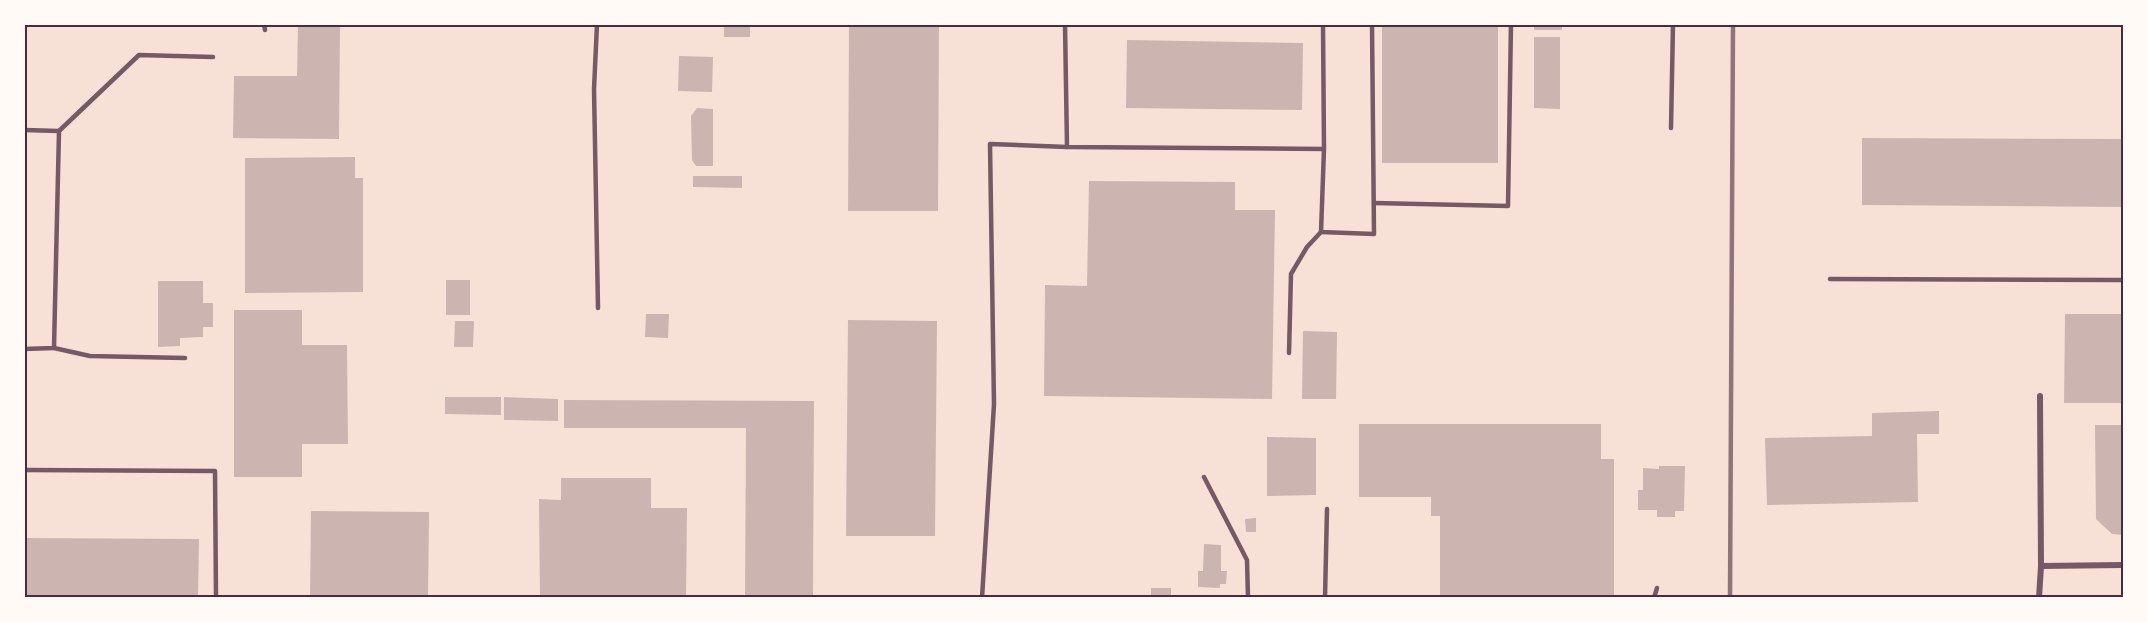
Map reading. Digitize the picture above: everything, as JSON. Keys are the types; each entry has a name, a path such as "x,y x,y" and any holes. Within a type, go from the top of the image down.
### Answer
{"street":[{"path":"2038,598 2041,566 2040,396"},
{"path":"2041,566 2123,565"}],"lane":[{"path":"597,24 594,89 598,308"},
{"path":"1065,24 1066,147"},
{"path":"1289,354 1291,274 1307,247 1320,232 1324,149 1323,24"},
{"path":"1320,232 1374,234 1372,24"},
{"path":"1374,203 1508,206 1511,24"},
{"path":"1671,128 1673,24"},
{"path":"54,348 60,131 139,55 213,57"},
{"path":"24,130 60,131"},
{"path":"982,598 994,404 990,144 1066,147 1324,149"},
{"path":"1830,279 2123,280"},
{"path":"24,349 54,348 90,356 185,357"},
{"path":"24,470 215,471 216,598"},
{"path":"1204,477 1247,560 1248,598"},
{"path":"1325,598 1327,509"},
{"path":"1654,598 1657,588"}],"building":[{"path":"298,24 340,24 339,139 233,138 234,76 297,76"},
{"path":"724,24 750,24 750,37 724,37"},
{"path":"849,24 939,24 938,211 848,211"},
{"path":"1382,24 1498,24 1498,163 1382,163"},
{"path":"1534,24 1562,24 1562,30 1534,30"},
{"path":"1534,37 1560,37 1560,109 1534,108"},
{"path":"1127,40 1303,43 1302,110 1126,108"},
{"path":"679,56 713,57 712,92 678,91"},
{"path":"697,108 713,109 713,166 696,166 692,160 691,116"},
{"path":"1862,138 2123,139 2123,207 1862,205"},
{"path":"355,157 355,178 363,178 363,292 245,293 245,158"},
{"path":"693,176 742,176 742,188 693,187"},
{"path":"1089,181 1235,182 1235,210 1275,210 1272,399 1044,396 1045,285 1087,286"},
{"path":"446,280 470,280 470,315 446,315"},
{"path":"158,281 203,281 203,303 213,303 213,327 203,327 203,337 180,338 180,346 158,347"},
{"path":"234,310 302,310 302,345 347,345 348,444 302,444 302,477 234,477"},
{"path":"646,314 669,314 668,338 645,337"},
{"path":"2065,314 2123,314 2123,403 2064,403"},
{"path":"848,320 937,321 935,536 846,536"},
{"path":"455,321 474,321 473,347 454,347"},
{"path":"1303,331 1337,332 1336,399 1302,399"},
{"path":"445,397 501,397 501,415 445,414"},
{"path":"504,397 558,399 558,421 504,420"},
{"path":"564,400 814,401 813,598 745,598 746,428 564,428"},
{"path":"1939,411 1939,434 1917,434 1918,502 1767,505 1765,438 1872,436 1872,413"},
{"path":"1359,424 1601,424 1601,459 1614,459 1614,598 1440,598 1440,516 1431,516 1431,497 1359,497"},
{"path":"2095,425 2123,425 2123,535 2112,534 2096,519"},
{"path":"1267,437 1316,438 1316,495 1267,496"},
{"path":"1659,466 1685,466 1684,511 1675,511 1675,517 1657,517 1657,510 1638,510 1638,490 1643,490 1643,468 1659,469"},
{"path":"561,478 651,478 651,508 687,508 686,598 540,598 539,499 561,500"},
{"path":"311,511 429,512 428,598 310,598"},
{"path":"1256,518 1256,532 1246,532 1245,519"},
{"path":"24,538 199,539 198,598 24,598"},
{"path":"1204,544 1221,545 1221,571 1227,571 1226,584 1220,584 1220,588 1198,587 1198,571 1203,571"},
{"path":"1151,588 1171,588 1171,598 1151,598"}],"railway":[{"path":"1730,598 1733,24"}]}
